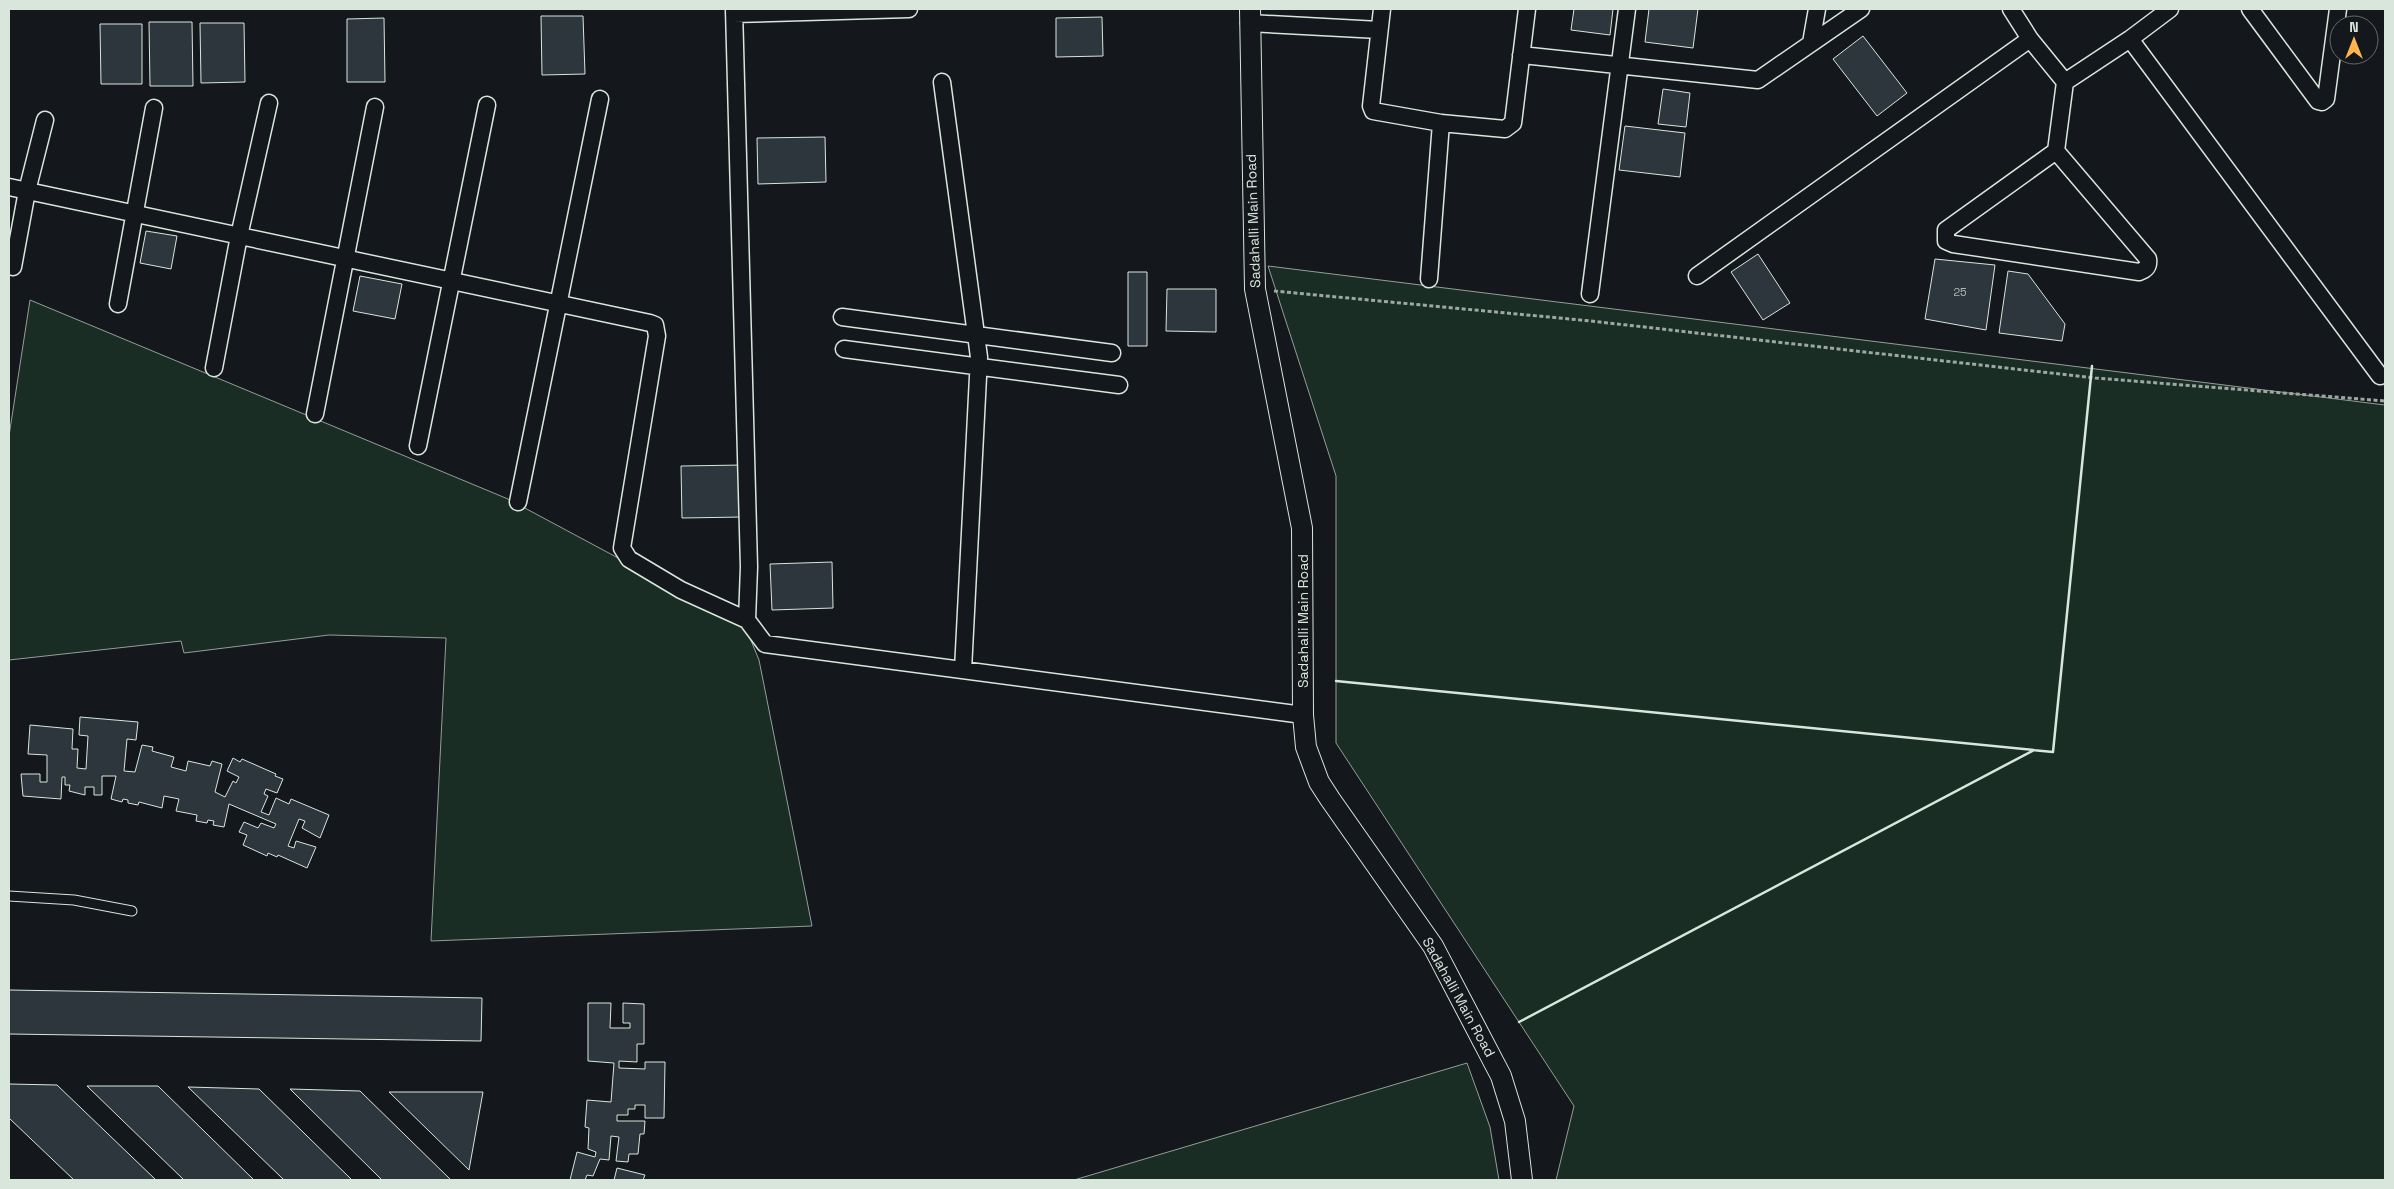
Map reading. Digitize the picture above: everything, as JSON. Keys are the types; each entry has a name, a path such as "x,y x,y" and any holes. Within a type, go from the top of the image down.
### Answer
{"street":[{"path":"746,620 750,567 734,11 909,9"},
{"path":"1382,9 1371,106 1373,111 1441,122 1505,129 1513,124 1527,9"},
{"path":"1590,294 1618,66 1627,9"},
{"path":"1811,43 1817,9"},
{"path":"1521,55 1758,80 1861,9"},
{"path":"2010,9 2065,82 2056,151 1946,230 1946,241 1953,244 2090,265 2144,271 2147,268 2148,258 2056,151"},
{"path":"2065,82 2130,40 2170,9"},
{"path":"2250,9 2318,101 2322,102 2326,99 2338,9"},
{"path":"1249,16 1380,30"},
{"name":"Sadahalli Main Road","path":"1249,16 1254,289 1302,528 1303,715 1306,747 1319,782 1433,946 1502,1076 1515,1122 1522,1180"},
{"path":"1698,276 2030,38"},
{"path":"2130,40 2380,376"},
{"path":"942,82 976,335 978,366 963,670"},
{"path":"518,502 560,304 600,99"},
{"path":"214,368 239,236 269,103"},
{"path":"418,446 488,105"},
{"path":"315,414 375,107"},
{"path":"118,304 154,108"},
{"path":"13,267 27,191 45,120"},
{"path":"1429,279 1441,122"},
{"path":"9,188 650,323 657,331 623,540 624,553 629,559 681,590 746,620 765,644 1303,715"},
{"path":"842,317 1112,353"},
{"path":"844,348 1119,385"}],"lane":[{"path":"9,896 74,900 132,911"}],"path":[{"path":"1254,289 1591,321 2095,378 2385,401"}],"green space":[{"path":"1268,266 2385,405 2385,1180 1556,1180 1574,1106 1336,743 1336,476"},
{"path":"30,300 508,499 745,626 759,660 812,926 431,941 446,638 329,635 184,653 181,641 9,660 9,436"},
{"path":"1467,1063 1490,1127 1499,1180 1074,1180"}],"building":[{"path":"1574,9 1613,9 1610,35 1571,30"},
{"path":"1649,9 1698,9 1693,48 1645,42"},
{"path":"541,16 583,16 585,74 542,75"},
{"path":"1102,17 1103,56 1056,57 1056,18"},
{"path":"384,18 385,82 347,82 347,19"},
{"path":"149,22 192,22 193,86 150,86"},
{"path":"200,23 244,23 245,82 201,83"},
{"path":"100,24 142,24 142,84 101,84"},
{"path":"1863,36 1907,93 1877,116 1833,59"},
{"path":"1663,89 1690,93 1686,127 1658,124"},
{"path":"1625,126 1685,133 1680,177 1619,170"},
{"path":"825,137 826,182 758,184 757,138"},
{"path":"146,231 177,236 171,269 140,263"},
{"path":"1758,254 1790,303 1763,320 1731,272"},
{"path":"1935,259 1995,265 1986,330 1925,319"},
{"path":"2008,271 2028,274 2065,324 2062,341 1999,333"},
{"path":"1128,272 1147,272 1147,346 1128,346"},
{"path":"360,276 402,284 395,319 353,311"},
{"path":"1167,289 1216,289 1216,332 1166,331"},
{"path":"742,465 743,517 682,518 681,466"},
{"path":"832,562 833,608 772,610 770,564"},
{"path":"80,717 138,722 136,740 127,739 124,771 135,772 142,745 153,747 152,751 174,757 171,767 186,771 188,761 210,766 212,761 222,764 215,792 225,797 233,781 236,783 239,777 227,771 233,758 240,762 242,759 276,774 275,776 283,779 277,793 266,789 264,794 268,796 261,812 269,815 276,798 289,804 291,799 329,815 320,838 302,828 305,821 299,819 288,846 294,848 296,841 316,847 307,868 278,855 277,857 268,853 267,856 243,845 247,835 239,832 244,822 258,828 261,823 274,828 276,824 229,804 224,827 213,825 214,821 208,820 207,823 196,821 197,815 176,811 179,799 164,796 162,808 139,802 138,805 128,803 128,800 123,799 122,802 111,799 116,776 102,776 102,795 94,795 94,787 85,787 85,795 69,791 70,785 65,785 65,777 62,777 61,799 23,796 21,774 40,774 40,782 47,782 47,755 28,754 30,725 73,729 72,749 78,749 77,768 86,769 88,736 79,735"},
{"path":"9,990 482,998 481,1041 9,1034"},
{"path":"588,1003 611,1003 610,1028 630,1028 630,1023 623,1023 623,1003 644,1004 644,1044 637,1044 637,1062 619,1061 619,1068 645,1069 645,1062 665,1062 664,1118 645,1118 645,1105 635,1105 635,1109 628,1109 628,1115 617,1115 617,1121 645,1121 644,1134 640,1134 638,1154 629,1154 628,1162 616,1161 619,1137 611,1136 609,1160 600,1159 593,1176 587,1175 585,1180 570,1180 577,1152 595,1157 596,1152 588,1149 589,1128 585,1127 587,1100 611,1102 614,1063 588,1061"},
{"path":"9,1084 57,1085 156,1180 74,1180 9,1118"},
{"path":"87,1086 158,1086 254,1180 184,1180"},
{"path":"188,1087 259,1089 352,1180 284,1180"},
{"path":"290,1089 360,1091 451,1180 382,1180"},
{"path":"389,1092 483,1092 469,1170"},
{"path":"617,1168 645,1175 643,1180 614,1180"}],"wall":[{"path":"1336,681 2053,752 2092,366"},
{"path":"1519,1022 2034,750"}]}
